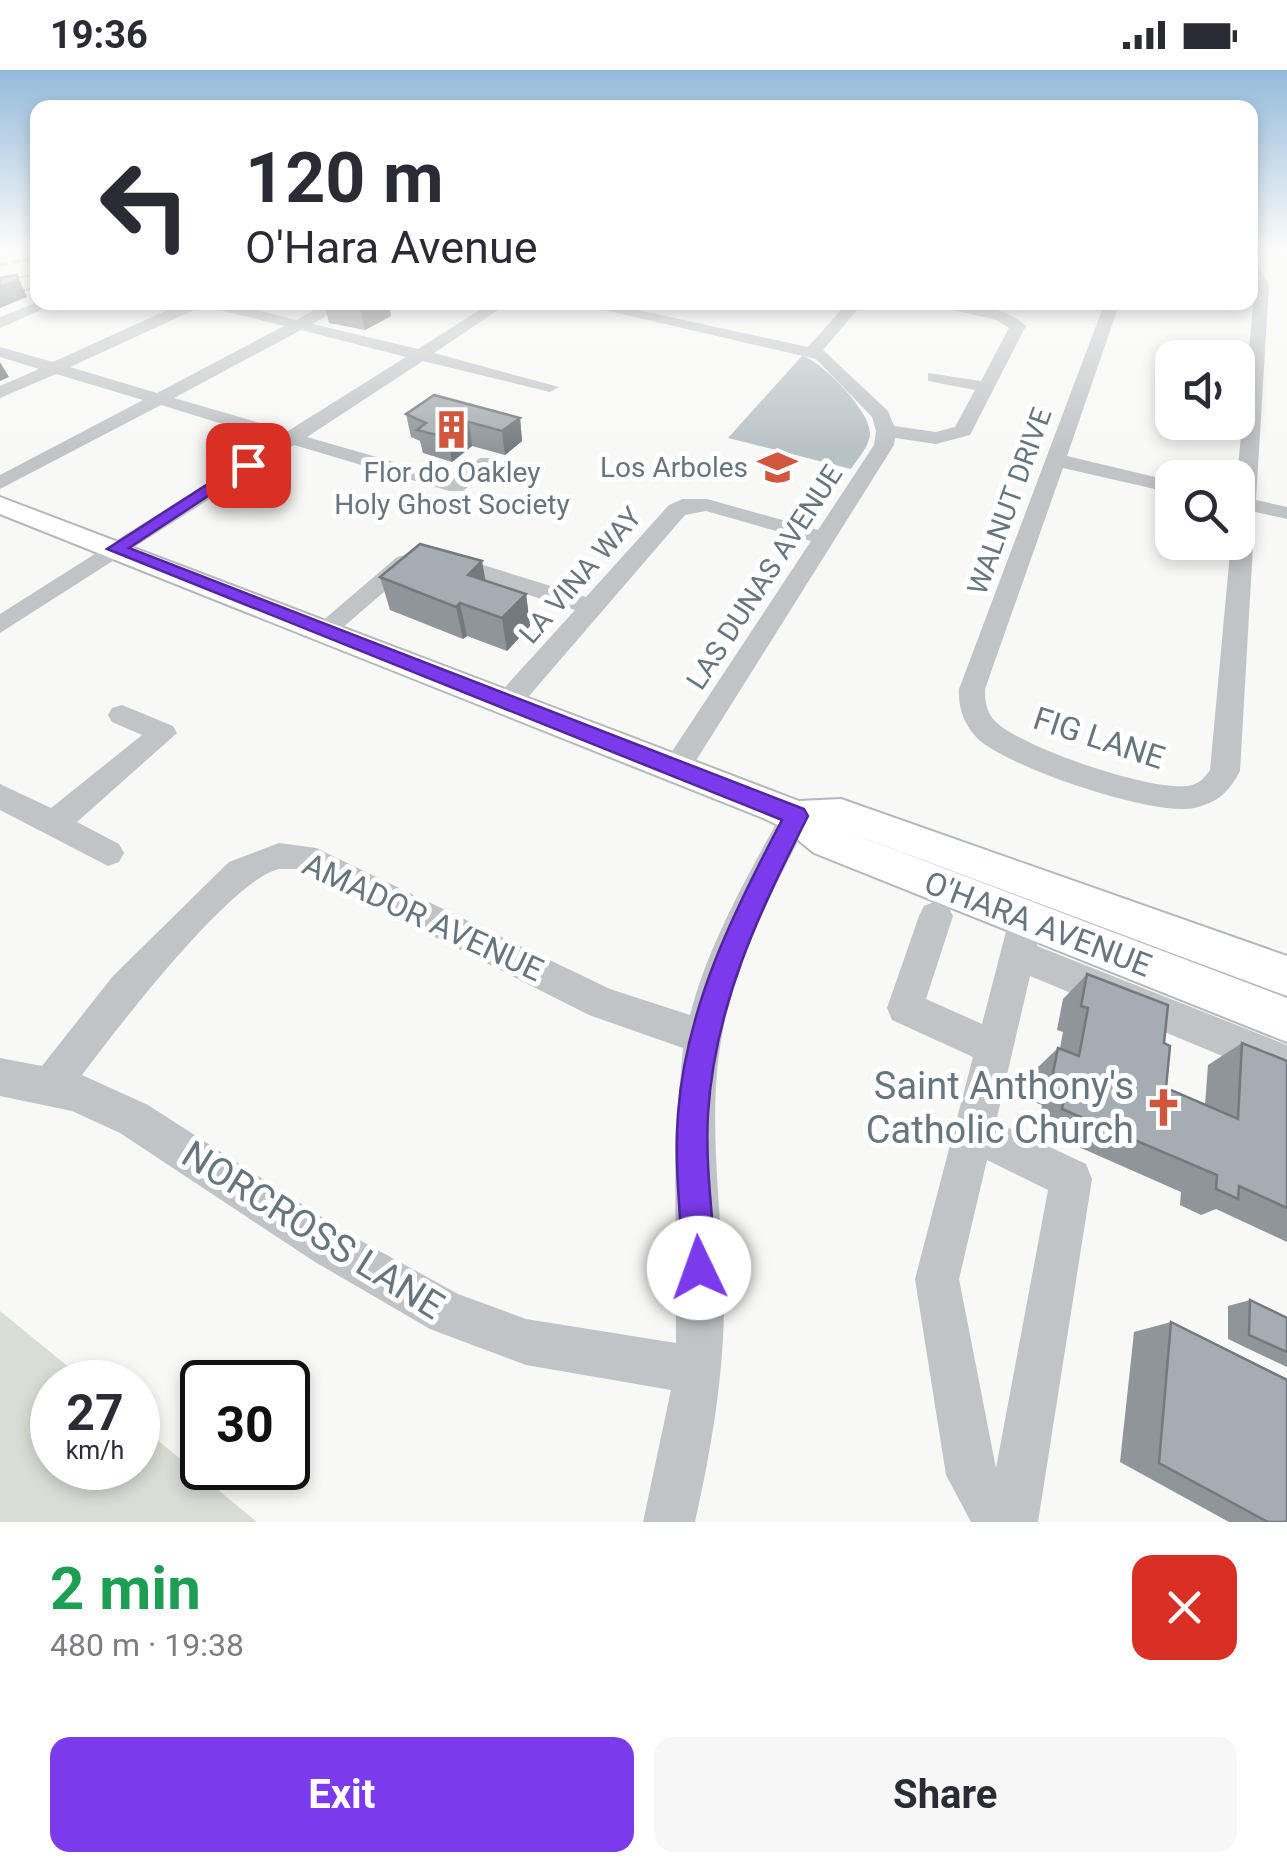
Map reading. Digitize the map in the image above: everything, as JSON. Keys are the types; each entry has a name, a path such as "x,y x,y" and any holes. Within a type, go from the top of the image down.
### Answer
{"main road":[{"name":"O'HARA AVENUE","path":"0,505 796,816 828,842 1022,937 1287,1020"},
{"name":"O'HARA AVENUE","path":"796,816 841,814 1287,976"}],"street":[{"path":"0,393 169,317"},
{"path":"264,317 550,386"},
{"path":"0,483 314,317"},
{"path":"0,626 480,317"},
{"path":"646,317 814,352 831,361 883,423 954,438 963,431 986,388 1016,322 1003,317"},
{"path":"814,352 844,317"},
{"name":"WALNUT DRIVE","path":"978,721 971,704 972,689 1108,317"},
{"path":"1245,460 1259,317"},
{"path":"0,352 456,488 488,462"},
{"path":"934,377 986,388"},
{"name":"LAS DUNAS AVENUE","path":"677,767 884,446 883,423"},
{"path":"1056,460 1155,483"},
{"name":"LA VINA WAY","path":"506,703 677,510 691,504 707,505 824,538"},
{"path":"1255,505 1287,513"},
{"path":"325,629 405,562 432,556 591,607"},
{"name":"FIG LANE","path":"978,721 995,738 1024,753 1154,796 1182,798 1207,793 1220,784 1225,772 1238,560"},
{"path":"53,824 163,733 122,715"},
{"path":"0,796 108,853"},
{"path":"669,1522 701,1306 693,1116 703,1037 738,928 796,816"},
{"name":"AMADOR AVENUE","path":"51,1085 126,988 240,872 258,862 290,854 602,1002 703,1037"},
{"path":"936,916 906,1008 994,1048"},
{"path":"1001,1522 971,1475 937,1279 1022,937 1287,1064"},
{"name":"NORCROSS LANE","path":"0,1077 51,1085 134,1119 330,1247 446,1314 526,1342 694,1370"},
{"path":"973,1132 1071,1179 1012,1522"}],"shaded area":[{"path":"802,356 844,388 868,424 868,443 851,469 728,438"},
{"path":"0,1311 60,1360 30,1360 30,1490 160,1490 160,1442 180,1459 180,1490 218,1490 257,1522 0,1522"}],"building":[{"path":"434,395 520,418 502,431 469,422 448,438 417,430 426,423 406,414"},
{"path":"420,544 482,561 468,575 526,594 502,618 460,603 456,607 380,577"},
{"path":"1087,974 1168,1005 1164,1043 1170,1046 1166,1088 1238,1119 1242,1043 1287,1061 1287,1208 1239,1186 1238,1199 1216,1189 1217,1175 1062,1109 1067,1084 1052,1078 1058,1048 1079,1056 1088,1008 1081,1006"},
{"path":"1250,1300 1287,1318 1287,1352 1249,1335"},
{"path":"1171,1322 1287,1380 1287,1522 1268,1522 1159,1463"}],"place":[{"name":"Flor do Oakley Holy Ghost Society","path":"452,430"},
{"name":"Los Arboles","path":"778,467"},
{"name":"Saint Anthony's Catholic Church","path":"1164,1108"}],"route":[{"path":"248,465 116,549 796,816 738,928 703,1037 693,1116 699,1268"}]}
